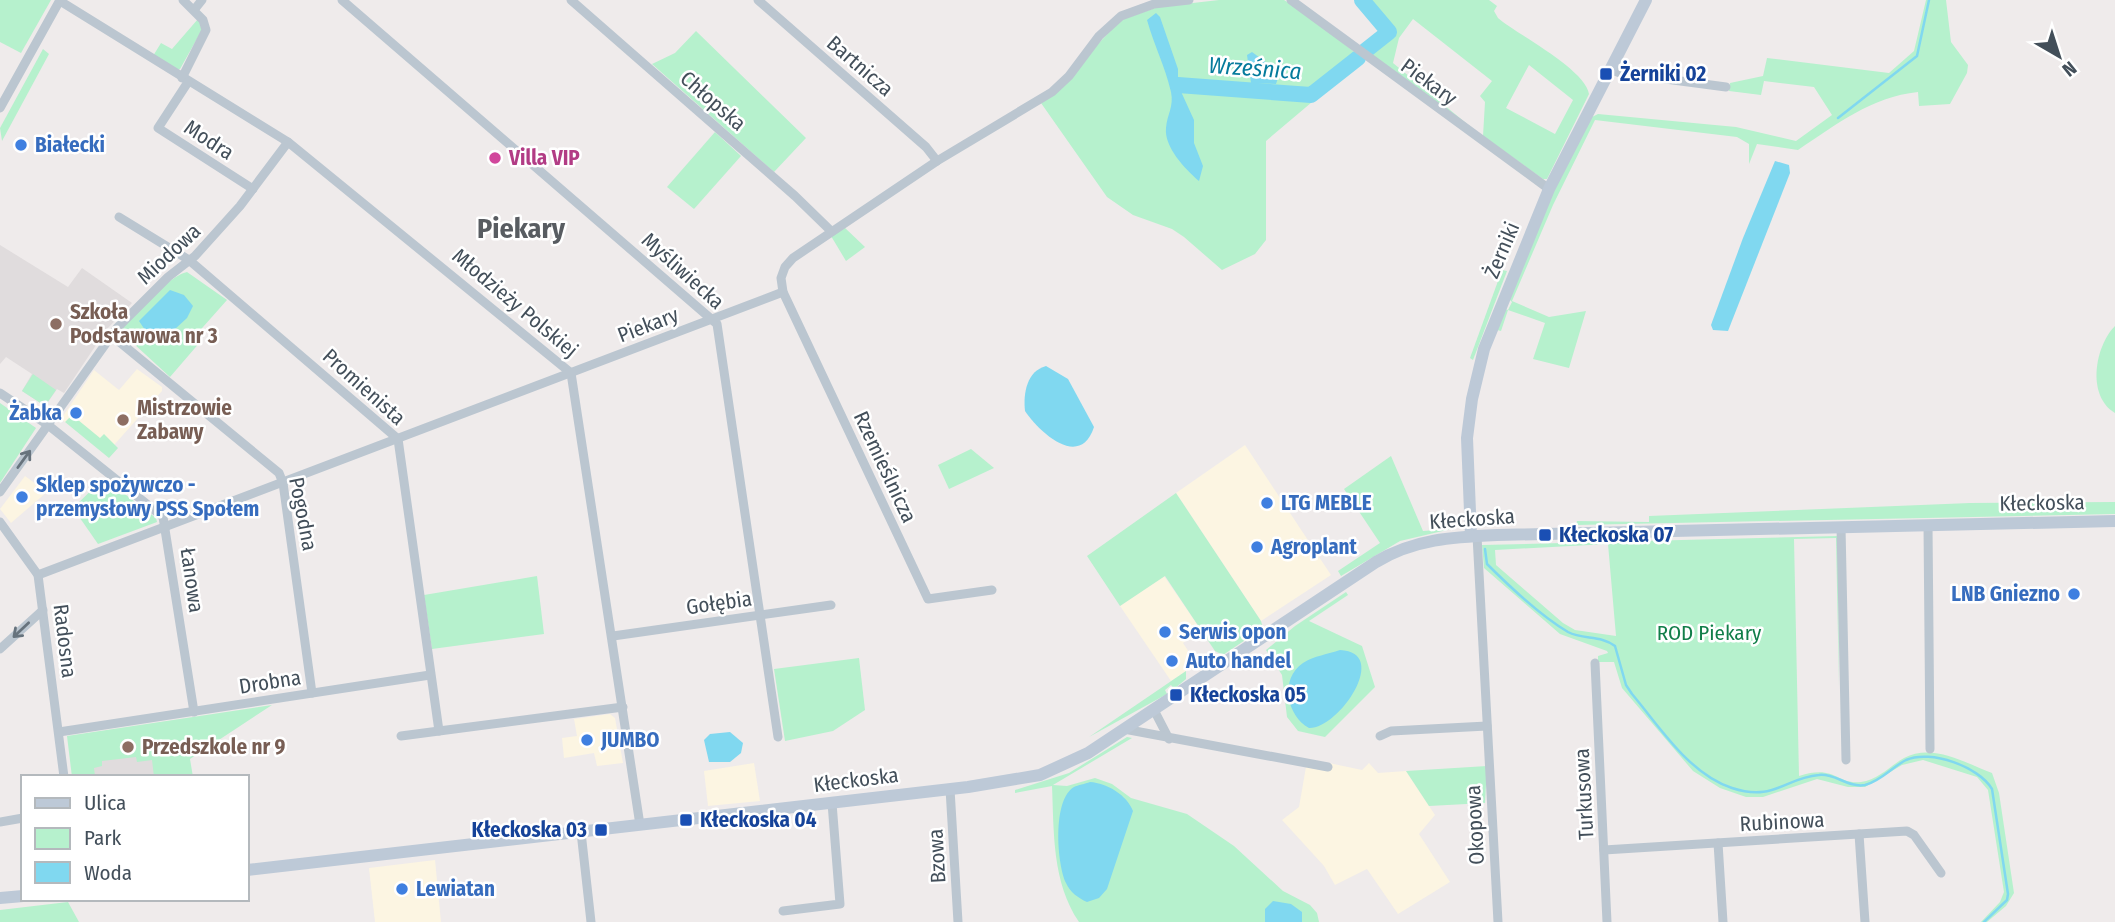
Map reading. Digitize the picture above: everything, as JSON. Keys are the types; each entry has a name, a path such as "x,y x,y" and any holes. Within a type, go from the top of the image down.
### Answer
{"main road":[{"name":"Żerniki","path":"1474,536 1467,438 1472,399 1493,322 1549,189 1646,0"},
{"name":"Kłeckoska","path":"248,870 950,789 1048,772 1088,753 1390,554 1428,540 1474,536 2115,521"},
{"path":"0,898 21,896"}],"street":[{"path":"0,108 60,0"},
{"name":"Młodzieży Polskiej","path":"60,0 288,142 571,373 640,825"},
{"path":"183,0 203,20 206,30 185,80"},
{"path":"194,10 202,0"},
{"name":"Myśliwiecka","path":"342,0 713,319 778,737"},
{"name":"Chłopska","path":"571,0 795,195 831,231"},
{"name":"Bartnicza","path":"758,0 926,147 937,161"},
{"path":"783,292 781,278 785,267 831,231 937,161 1052,92 1069,76 1099,36 1121,16 1154,5 1189,0"},
{"name":"Piekary","path":"1291,0 1459,126 1549,189"},
{"path":"1609,69 1620,74 1726,86"},
{"name":"Modra","path":"185,80 158,128 253,189"},
{"name":"Miodowa","path":"0,492 111,335 189,260 253,189 288,142"},
{"name":"Promienista","path":"119,216 189,260 392,430 398,439 430,675"},
{"name":"Piekary","path":"38,575 783,292"},
{"name":"Rzemieślnicza","path":"783,292 928,599 992,590"},
{"name":"Pogodna","path":"111,335 279,472 283,483 312,693"},
{"name":"Łanowa","path":"0,393 48,425 163,517 194,712"},
{"name":"Radosna","path":"0,522 38,575 64,775"},
{"path":"1928,525 1930,749"},
{"path":"1841,527 1846,760"},
{"name":"Okopowa","path":"1474,536 1498,922"},
{"name":"Gołębia","path":"613,636 831,605"},
{"path":"0,649 43,610"},
{"name":"Turkusowa","path":"1595,663 1607,922"},
{"path":"430,675 439,730"},
{"name":"Drobna","path":"59,732 430,675"},
{"path":"401,736 623,708"},
{"path":"1154,710 1169,738"},
{"path":"1380,736 1391,731 1487,726"},
{"path":"1124,729 1328,767"},
{"name":"Bzowa","path":"950,789 958,922"},
{"path":"783,911 840,904 832,803"},
{"path":"0,822 21,818"},
{"name":"Rubinowa","path":"1604,850 1907,831 1914,835 1941,873"},
{"path":"581,832 591,922"},
{"path":"1859,834 1865,922"},
{"path":"1718,843 1723,922"}],"shaded area":[{"name":"Szkoła Podstawowa nr 3","path":"0,245 68,287 82,268 132,303 106,330 64,393 57,389 45,406 22,391 32,374 6,357 0,364"},
{"path":"137,369 162,387 162,391 107,453 61,419 94,370 119,390"},
{"path":"1245,445 1331,575 1261,621 1176,493"},
{"path":"25,476 47,492 11,523 0,509"},
{"path":"1164,576 1201,630 1183,643 1197,664 1171,681 1120,606"},
{"path":"610,714 615,718 623,763 597,766 594,753 564,758 562,738 577,736 574,719"},
{"name":"Przedszkole nr 9","path":"177,724 192,775 72,775 82,737"},
{"path":"754,763 760,801 708,806 704,771"},
{"path":"1329,763 1362,770 1369,763 1378,773 1406,771 1435,815 1419,834 1450,882 1398,914 1367,869 1335,885 1324,866 1282,820 1299,807 1306,767 1327,771"},
{"path":"435,860 441,922 375,922 369,868"}],"green space":[{"path":"0,0 51,0 21,53 0,42"},
{"path":"1219,0 1284,0 1304,12 1363,59 1266,141 1266,240 1255,254 1222,270 1172,229 1133,215 1107,197 1041,103 1121,20 1158,7"},
{"path":"1360,0 1489,0 1497,6 1494,11 1498,18 1564,63 1585,84 1589,94 1547,179 1543,179 1483,136 1485,102 1480,96 1492,81 1413,19 1399,38 1393,63 1472,128 1362,51 1385,32","holes":["1529,65 1573,100 1555,134 1506,108"]},
{"path":"1926,0 1946,0 1951,42 1968,65 1967,73 1950,104 1919,106 1918,92 1901,95 1855,113 1798,150 1757,144 1749,164 1749,144 1737,137 1595,120 1553,205 1512,301 1549,317 1586,311 1569,368 1533,359 1545,323 1508,310 1512,302 1509,299 1552,194 1590,118 1598,114 1736,127 1796,141 1832,115 1814,87 1764,81 1761,95 1729,91 1730,83 1763,76 1767,58 1889,73 1914,51"},
{"path":"198,19 203,28 180,69 176,70 153,56 161,43 172,49"},
{"path":"696,31 806,138 774,172 652,64 675,53"},
{"path":"43,49 49,54 2,141 0,128"},
{"path":"715,132 741,156 694,209 667,187"},
{"path":"844,227 865,247 846,261 831,236"},
{"path":"1502,270 1507,271 1473,360 1470,358"},
{"path":"187,272 227,300 195,336 201,341 170,377 121,332 150,297"},
{"path":"1505,309 1508,310 1501,331 1497,330"},
{"path":"2115,326 2115,413 2100,395 2097,371 2102,346"},
{"path":"33,374 56,390 45,406 22,391"},
{"path":"0,403 36,428 0,483"},
{"path":"72,415 100,438 104,434 118,448 109,458 65,422"},
{"path":"971,449 994,468 949,489 938,465"},
{"path":"1391,456 1423,531 1451,529 1400,541 1341,576 1338,571 1380,543 1344,489"},
{"path":"104,478 156,518 157,522 98,544 73,508"},
{"path":"1176,493 1261,621 1263,628 1223,655 1215,651 1165,576 1120,606 1087,556"},
{"path":"2115,502 2115,514 1576,525 1577,521 1649,522 1649,516 1970,503"},
{"name":"ROD Piekary","path":"1838,536 1839,687 1836,538 1794,539 1799,776 1821,772 1846,781 1867,781 1904,758 1926,753 1949,756 1992,773 1999,793 2014,893 2006,906 1987,922 1981,922 2000,902 2004,892 1988,790 1977,777 1923,760 1902,765 1865,787 1848,787 1817,779 1763,797 1746,797 1720,788 1693,771 1622,688 1614,662 1598,662 1598,656 1608,653 1607,651 1560,634 1484,568 1482,545","holes":["1608,544 1616,636 1575,630 1563,623 1496,565 1495,550"]},
{"path":"537,576 544,634 432,649 424,595"},
{"path":"1346,592 1348,595 1309,621 1362,646 1375,687 1325,737 1298,731 1287,717 1282,675 1266,650 1295,626"},
{"path":"859,658 865,710 833,731 785,741 774,669"},
{"path":"1186,671 1186,679 1174,689 1171,685 1165,690 1167,694 1089,737"},
{"path":"272,705 190,759 193,775 154,775 152,760 137,762 136,757 102,761 102,766 94,768 95,775 72,775 67,736"},
{"path":"1127,737 1132,738 1053,785 1067,786 1095,778 1112,784 1131,798 1187,814 1234,846 1283,891 1310,905 1317,913 1319,922 1079,922 1070,907 1059,874 1054,839 1052,786 1015,793 1015,790 1069,773"},
{"path":"1487,766 1485,803 1429,806 1406,771"},
{"path":"68,902 79,922 0,922 0,910"}],"water":[{"path":"1156,13 1160,17 1178,69 1178,85 1194,120 1194,143 1203,166 1199,181 1176,157 1168,143 1166,135 1172,102 1171,92 1147,20"},
{"path":"1252,52 1267,63 1278,78 1276,84 1251,83 1247,55"},
{"path":"1775,161 1789,165 1790,173 1728,331 1713,330 1711,325"},
{"path":"170,290 184,295 193,306 187,318 161,342 147,333 139,321"},
{"path":"1046,366 1068,379 1094,427 1088,440 1079,446 1059,443 1049,437 1025,411 1030,378"},
{"path":"1340,650 1355,654 1361,663 1361,676 1355,690 1334,717 1309,728 1295,715 1291,706 1291,678 1303,663"},
{"path":"730,732 743,743 741,753 730,762 709,762 704,740 710,734"},
{"path":"1090,782 1116,791 1133,811 1107,889 1099,898 1087,902 1080,899 1066,883 1060,862 1058,833 1062,805 1067,794 1074,787"},
{"path":"1273,901 1291,904 1302,912 1302,922 1265,922 1265,909"}],"waterway":[{"name":"Wrześnica","path":"1362,0 1389,32 1365,51"},
{"path":"1838,118 1917,56 1929,0"},
{"name":"Wrześnica","path":"1178,85 1311,95 1358,58"},
{"path":"1485,549 1487,564 1546,617 1568,632 1604,640 1615,646 1626,685 1676,748 1702,772 1732,788 1746,792 1769,791 1819,775 1865,785 1906,760 1916,757 1954,762 1977,774 1992,789 2008,894 2007,900 1984,922"}],"place":[{"name":"Żerniki 02","path":"1606,74"},
{"name":"Białecki","path":"21,145"},
{"name":"Villa VIP","path":"495,158"},
{"name":"Szkoła Podstawowa nr 3","path":"56,324"},
{"name":"Żabka","path":"76,413"},
{"name":"Mistrzowie Zabawy","path":"123,420"},
{"name":"Sklep spożywczo - przemysłowy PSS Społem","path":"22,497"},
{"name":"LTG MEBLE","path":"1267,503"},
{"name":"Kłeckoska 07","path":"1545,535"},
{"name":"Agroplant","path":"1257,547"},
{"name":"LNB Gniezno","path":"2074,594"},
{"name":"Serwis opon","path":"1165,632"},
{"name":"Auto handel","path":"1172,661"},
{"name":"Kłeckoska 05","path":"1176,695"},
{"name":"JUMBO","path":"587,740"},
{"name":"Przedszkole nr 9","path":"128,747"},
{"name":"Kłeckoska 04","path":"686,820"},
{"name":"Kłeckoska 03","path":"601,830"},
{"name":"Lewiatan","path":"402,889"}],"district":[{"name":"Piekary","path":"521,228"}]}
